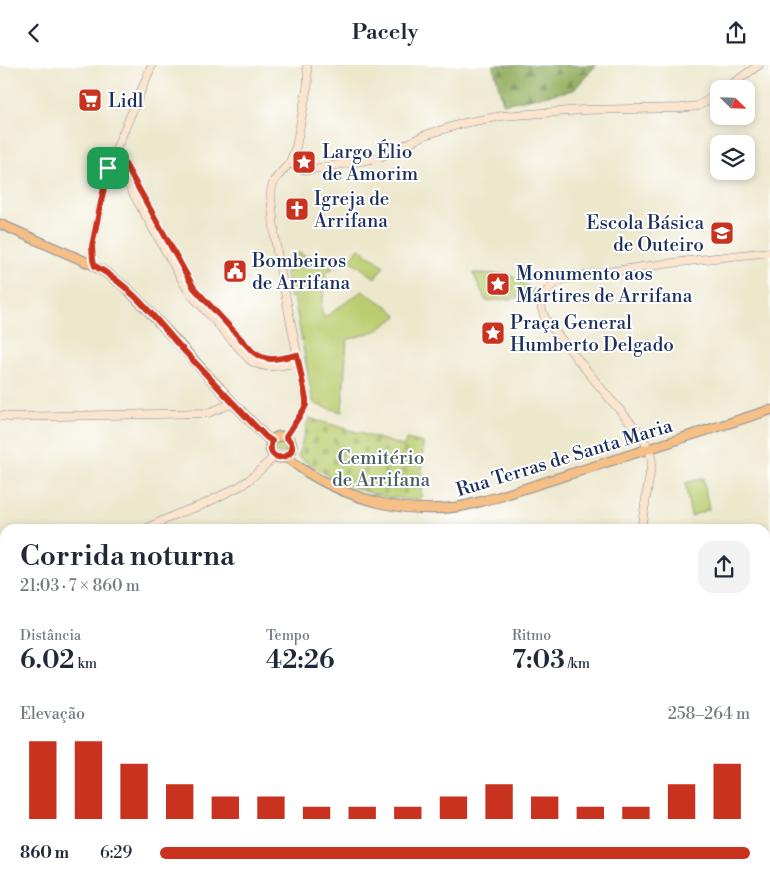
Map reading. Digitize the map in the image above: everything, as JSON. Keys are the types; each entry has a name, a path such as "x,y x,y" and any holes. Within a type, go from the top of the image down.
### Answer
{"main road":[{"path":"0,223 108,273 145,307 233,403 272,441"},
{"name":"Rua Terras de Santa Maria","path":"286,457 319,479 349,493 387,505 428,509 457,507 472,504 770,410"},
{"path":"280,436 286,437 292,445 291,452 286,457 280,458 275,456 270,447 272,441 280,436"}],"street":[{"path":"95,266 92,246 108,168 152,65"},
{"path":"286,437 304,409 306,399 276,248 271,197 274,181 290,162 296,147 308,83 307,65"},
{"path":"738,80 759,65"},
{"path":"290,162 294,166 308,170 378,158 425,135 464,123 502,116 583,110 681,108 698,106 710,99"},
{"path":"113,157 125,164 194,288 252,351 261,357 270,359 298,359"},
{"path":"107,175 120,177 126,181 189,292 249,359 264,366 298,359"},
{"path":"79,259 87,254 92,246"},
{"path":"642,524 652,461 649,449 639,432 548,323 541,309 541,301 552,286 565,279 613,271 770,252"},
{"path":"0,418 6,416 208,413 233,403"},
{"path":"156,524 240,487 275,456"}],"green space":[{"path":"493,65 596,65 574,90 503,104"},
{"path":"359,248 384,266 375,278 350,260"},
{"path":"299,253 333,268 324,275 327,279 321,307 324,318 362,291 390,308 397,316 378,330 347,340 342,412 313,402 294,297 289,298 286,278 289,260"},
{"path":"473,273 508,274 539,293 511,299 486,301"},
{"name":"Cemitério de Arrifana","path":"309,418 404,446 406,439 423,443 421,500 400,499 367,492 326,474 298,456"},
{"path":"277,440 283,440 287,447 283,454 277,454 273,450 273,444"},
{"path":"703,478 709,509 691,516 685,483"}],"place":[{"name":"Lidl","path":"90,100"},
{"name":"Largo Élio de Amorim","path":"304,162"},
{"name":"Igreja de Arrifana","path":"297,209"},
{"name":"Escola Básica de Outeiro","path":"722,233"},
{"name":"Bombeiros de Arrifana","path":"235,271"},
{"name":"Monumento aos Mártires de Arrifana","path":"498,284"},
{"name":"Praça General Humberto Delgado","path":"493,333"}],"route":[{"path":"113,157 125,164 194,288 256,355 274,359 297,355 306,405 286,437 291,442 292,449 286,457 280,458 272,453 270,444 272,441 233,403 125,287 108,273 95,266 92,246 108,168 113,157"}]}
